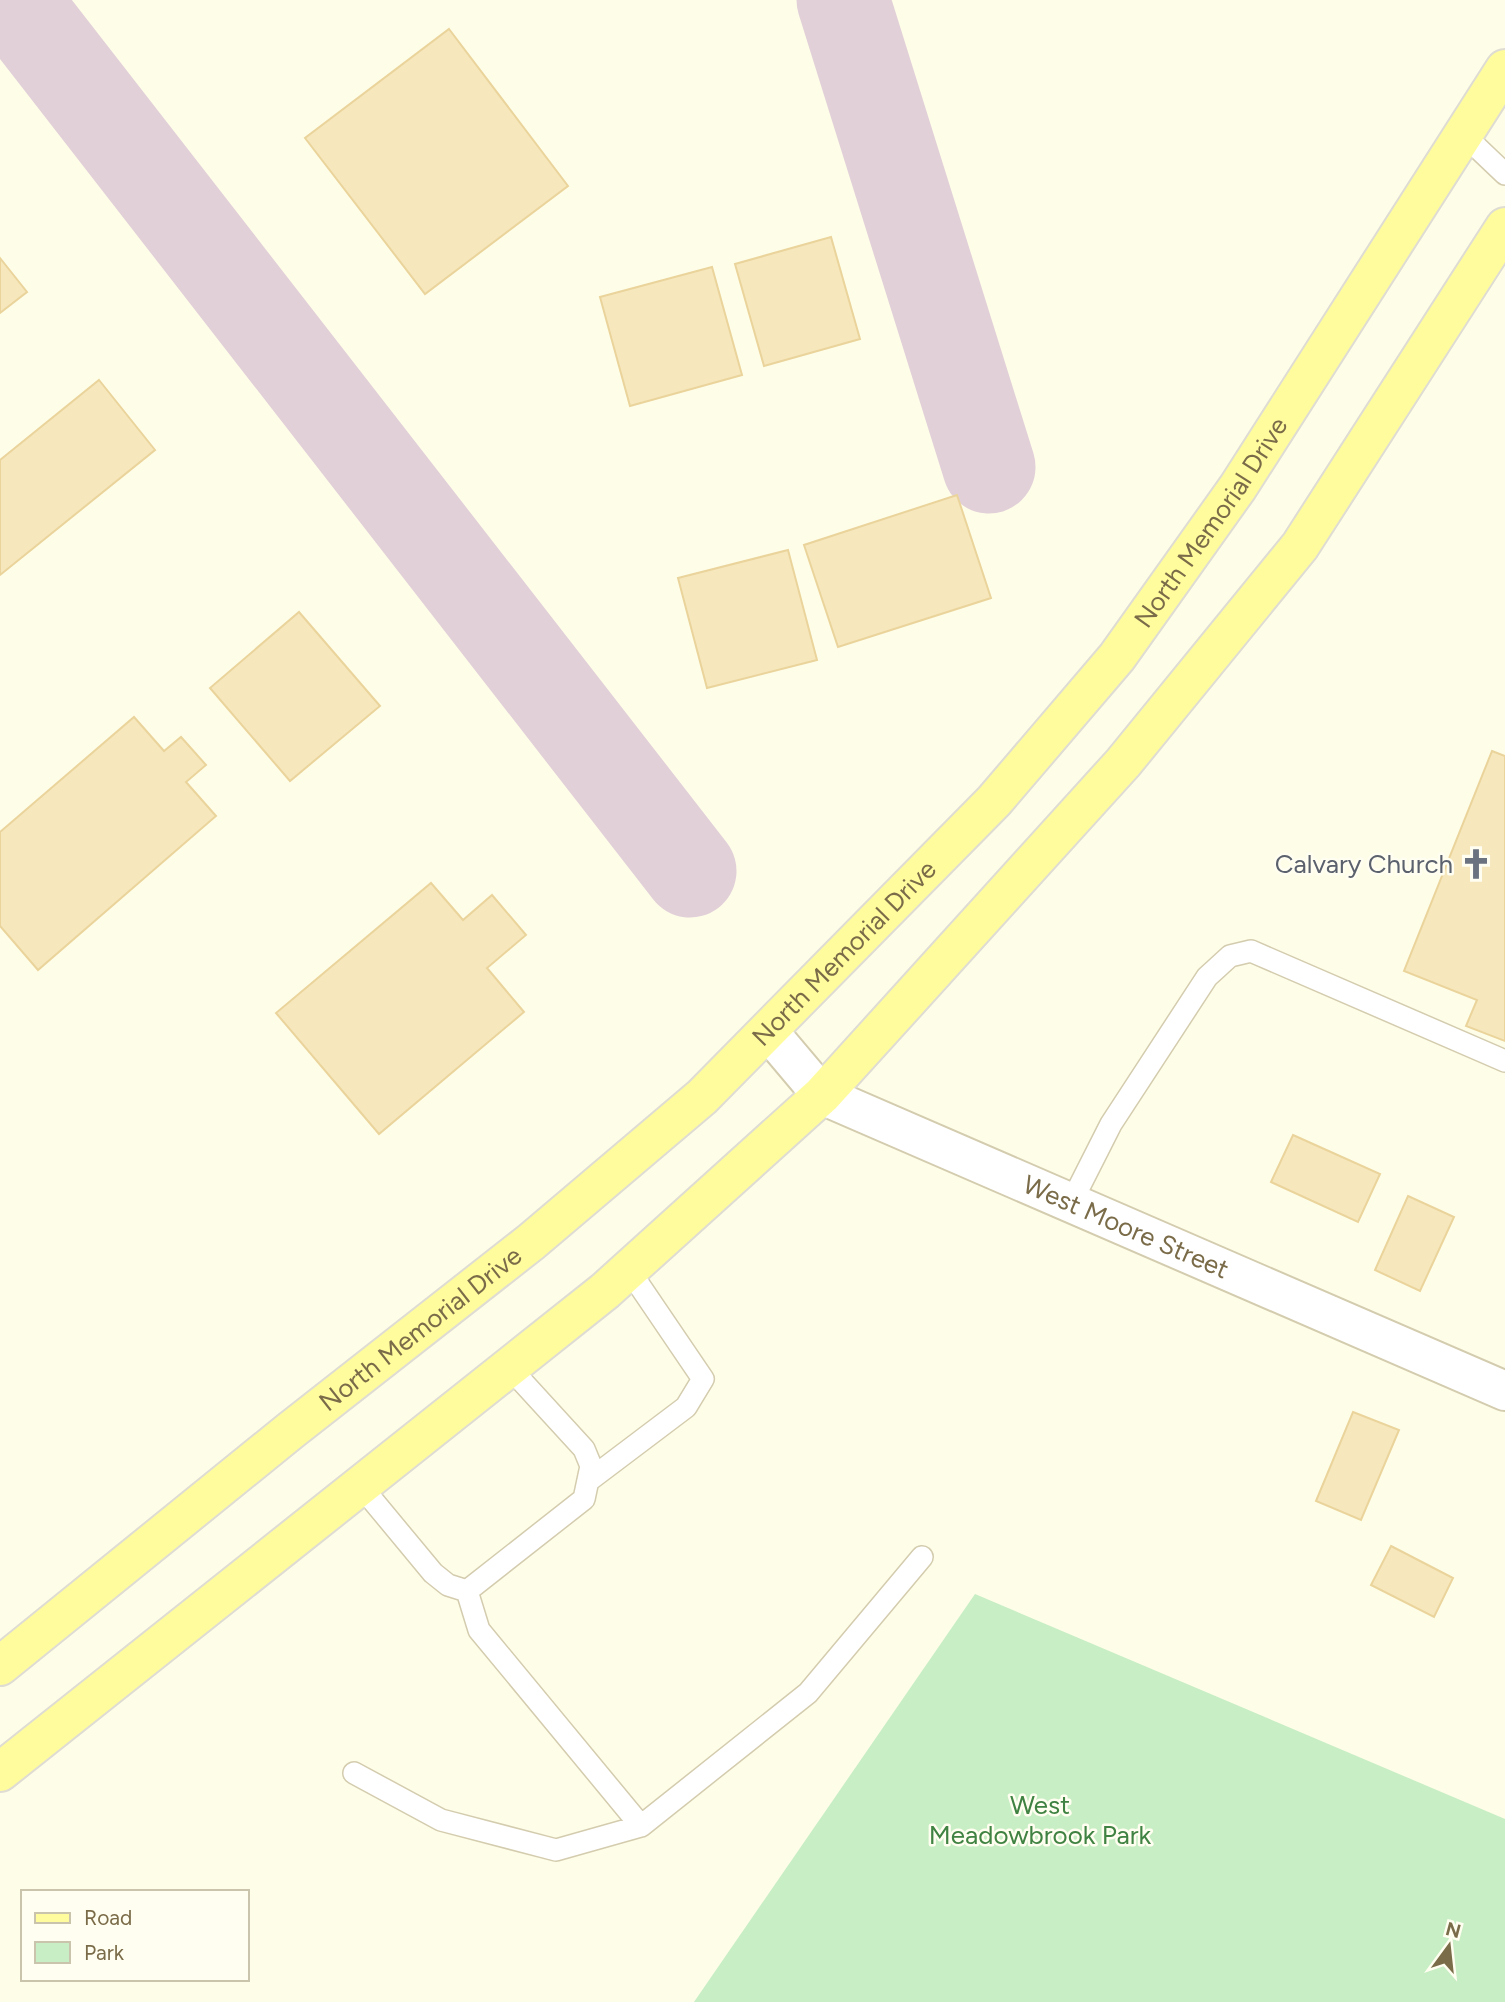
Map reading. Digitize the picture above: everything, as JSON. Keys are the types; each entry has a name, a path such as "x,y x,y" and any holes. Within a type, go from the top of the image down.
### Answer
{"main road":[{"name":"North Memorial Drive","path":"0,1666 290,1431 531,1242 702,1097 994,801 1117,657 1238,487 1505,69"},
{"path":"0,1772 629,1270 822,1095 1123,763 1300,546 1505,227"}],"street":[{"name":"West Moore Street","path":"768,1031 822,1095 1505,1391"}],"lane":[{"path":"1464,135 1505,174"},
{"path":"1071,1203 1111,1124 1207,977 1230,956 1251,951 1505,1061"},
{"path":"588,1481 686,1407 703,1379 629,1270"},
{"path":"467,1591 584,1499 591,1466 584,1449 509,1367"},
{"path":"360,1485 433,1573 448,1585 467,1591"},
{"path":"354,1773 441,1820 556,1850 641,1826 808,1693 922,1557"},
{"path":"467,1591 479,1630 641,1826"}],"green space":[{"name":"West Meadowbrook Park","path":"975,1594 1505,1819 1505,2002 694,2002"}],"building":[{"path":"449,29 568,186 425,294 305,138"},
{"path":"831,237 860,339 764,366 735,264"},
{"path":"0,258 27,292 0,313"},
{"path":"712,267 742,375 630,406 600,297"},
{"path":"99,380 155,450 0,575 0,460"},
{"path":"957,495 991,598 838,647 804,545"},
{"path":"788,550 817,660 707,688 678,578"},
{"path":"299,612 380,706 290,781 210,688"},
{"path":"134,717 164,751 181,737 206,765 186,782 216,816 38,970 0,926 0,832"},
{"name":"Calvary Church","path":"1492,751 1505,756 1505,1041 1466,1026 1477,1000 1404,971"},
{"path":"431,883 463,920 492,895 526,935 487,968 524,1012 379,1134 276,1013"},
{"path":"1293,1135 1380,1174 1358,1222 1271,1182"},
{"path":"1408,1196 1454,1217 1420,1291 1375,1270"},
{"path":"1353,1412 1399,1430 1361,1520 1316,1501"},
{"path":"1391,1546 1453,1578 1434,1617 1371,1585"}],"taxiway":[{"path":"13,0 690,871"},
{"path":"843,0 989,467"}],"place":[{"name":"Calvary Church","path":"1476,864"}]}
